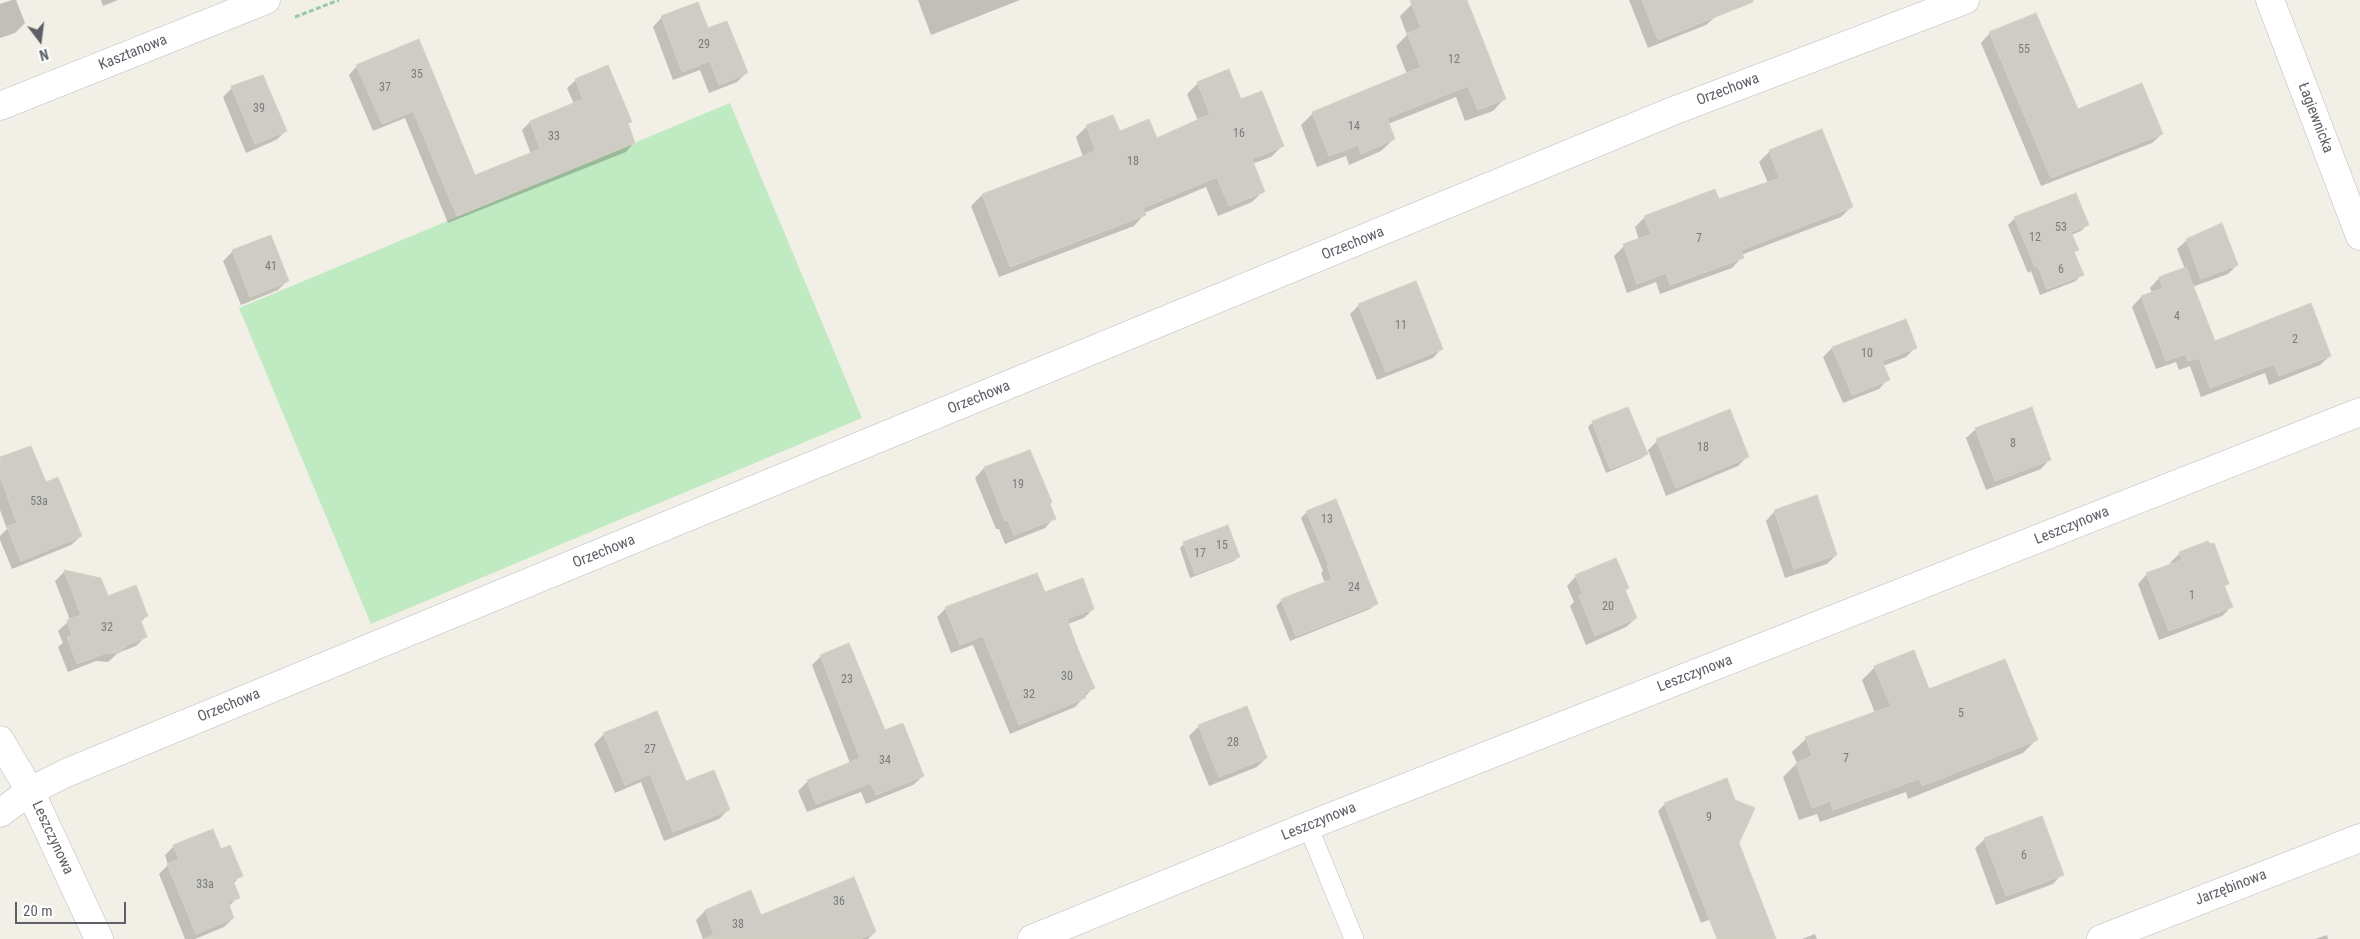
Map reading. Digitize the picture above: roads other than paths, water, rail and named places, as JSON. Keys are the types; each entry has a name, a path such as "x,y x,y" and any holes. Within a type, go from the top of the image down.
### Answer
{"street":[{"name":"Kasztanowa","path":"0,106 266,0"},
{"name":"Orzechowa","path":"0,813 30,791 66,773 1673,111 1965,0"},
{"name":"Łagiewnicka","path":"2270,0 2360,236"},
{"name":"Leszczynowa","path":"1032,939 1308,826 2360,412"},
{"name":"Leszczynowa","path":"0,740 30,791 99,939"},
{"name":"Jarzębinowa","path":"2101,939 2360,838"}],"lane":[{"path":"1308,826 1354,939"}]}
